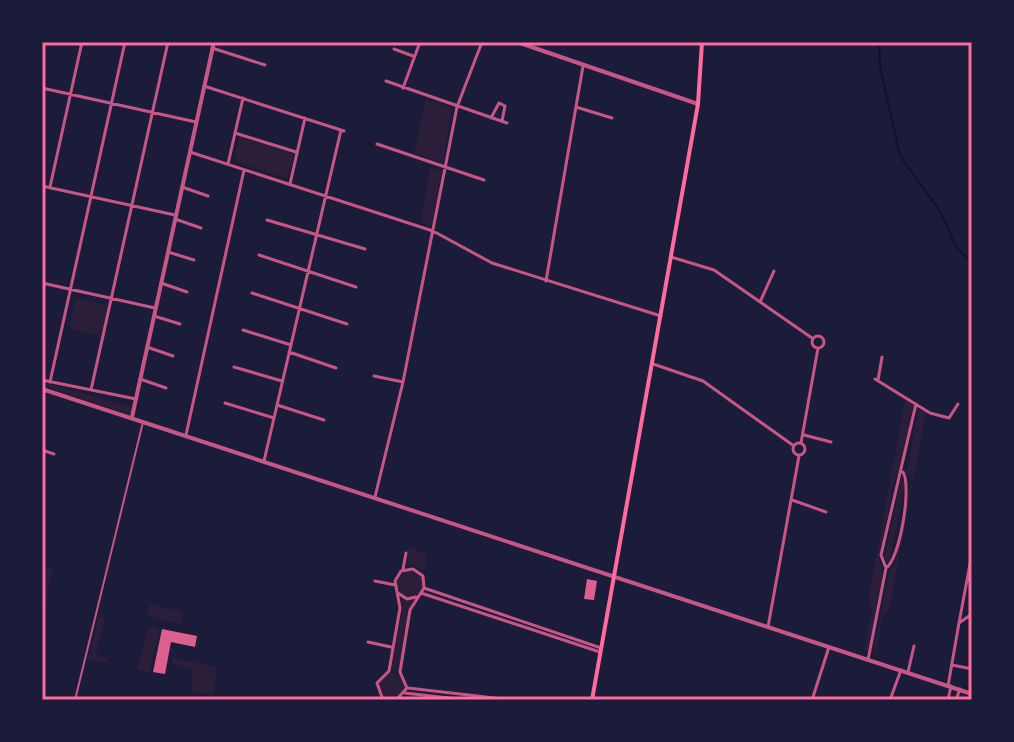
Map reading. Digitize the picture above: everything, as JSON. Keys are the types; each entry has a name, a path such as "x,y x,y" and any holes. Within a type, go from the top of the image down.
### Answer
{"main road":[{"path":"592,700 698,104 702,42"}],"street":[{"path":"50,187 82,42"},
{"path":"50,382 125,42"},
{"path":"91,390 168,42"},
{"path":"403,88 420,42"},
{"path":"375,497 403,382 457,107 482,42"},
{"path":"517,42 698,104"},
{"path":"132,417 213,45 265,65"},
{"path":"394,49 415,57"},
{"path":"546,281 583,66"},
{"path":"386,81 457,107 491,118 505,122 506,110 499,103 491,118"},
{"path":"204,86 342,131 264,461"},
{"path":"42,88 196,122"},
{"path":"228,164 243,98"},
{"path":"576,107 612,118"},
{"path":"290,184 305,118"},
{"path":"235,133 297,152"},
{"path":"377,144 484,180"},
{"path":"190,152 433,231 492,263 661,316"},
{"path":"186,435 244,170"},
{"path":"42,186 176,217 201,228"},
{"path":"182,187 208,196"},
{"path":"267,220 365,249"},
{"path":"168,252 194,260"},
{"path":"259,255 356,287"},
{"path":"671,257 714,270 812,338"},
{"path":"760,302 774,271"},
{"path":"42,283 156,308"},
{"path":"161,283 187,292"},
{"path":"252,293 347,324"},
{"path":"154,316 180,324"},
{"path":"243,330 291,345"},
{"path":"768,627 799,456 805,451 801,443 802,435 818,348 823,345 823,339 818,335 812,338"},
{"path":"812,338 812,346 818,348"},
{"path":"147,347 173,356"},
{"path":"289,352 336,368"},
{"path":"882,357 876,380 916,404 949,418 958,404"},
{"path":"652,363 703,381 794,446"},
{"path":"234,367 282,381"},
{"path":"374,376 403,382"},
{"path":"140,379 166,388"},
{"path":"42,380 136,399"},
{"path":"42,389 972,694"},
{"path":"225,403 274,418"},
{"path":"886,568 881,555 895,482 903,472 916,404"},
{"path":"277,405 324,420"},
{"path":"802,435 831,442"},
{"path":"794,446 801,443"},
{"path":"794,446 794,453 799,456"},
{"path":"42,450 54,454"},
{"path":"868,660 886,568 895,558 908,486 903,472"},
{"path":"791,499 826,512"},
{"path":"403,570 419,572 421,593 410,610 400,672 407,688 396,700 383,698 377,683 389,671 400,608 395,585 397,576 403,570 406,553"},
{"path":"948,700 972,553"},
{"path":"968,578 972,585"},
{"path":"375,581 395,585"},
{"path":"398,593 407,599 421,593 601,650"},
{"path":"959,623 972,614"},
{"path":"368,642 393,647"},
{"path":"908,672 914,646"},
{"path":"812,700 829,647"},
{"path":"952,665 972,669"},
{"path":"890,700 901,669"},
{"path":"389,671 400,672"},
{"path":"407,688 512,700"},
{"path":"956,700 960,689"},
{"path":"405,693 466,700"}],"lane":[{"path":"75,700 143,421"}],"shaded area":[{"path":"426,99 452,108 443,163 414,153"},
{"path":"239,136 294,154 288,179 234,161"},
{"path":"430,167 442,171 431,227 421,223"},
{"path":"76,298 108,305 101,336 69,329"},
{"path":"47,383 131,407 130,415 46,386"},
{"path":"905,400 914,405 901,471 894,480 879,559 883,572 868,651 864,650 872,610 868,602"},
{"path":"918,410 926,412 889,610 883,615 876,654 873,653 889,572 895,564 911,481 907,472"},
{"path":"901,479 906,482 889,563 884,559"},
{"path":"409,547 427,554 424,571 414,565 406,566"},
{"path":"42,566 53,569 45,606 42,601"},
{"path":"410,571 419,575 423,584 419,593 410,597 401,593 397,584 401,575"},
{"path":"401,596 415,599 409,609 399,671 391,670 402,612"},
{"path":"152,604 183,612 180,624 150,616 146,609"},
{"path":"99,614 105,617 96,654 108,659 107,663 88,659"},
{"path":"149,626 160,630 149,673 137,669"},
{"path":"172,658 217,667 213,694 191,692 192,668 173,664"},
{"path":"392,673 401,677 405,686 401,695 392,699 383,695 379,686 383,677"}],"building":[{"path":"587,579 597,581 594,600 584,599"},
{"path":"162,629 197,636 195,647 171,642 165,674 153,672"}],"waterway":[{"path":"879,42 880,67 900,156 940,211 956,247 972,263"}]}
